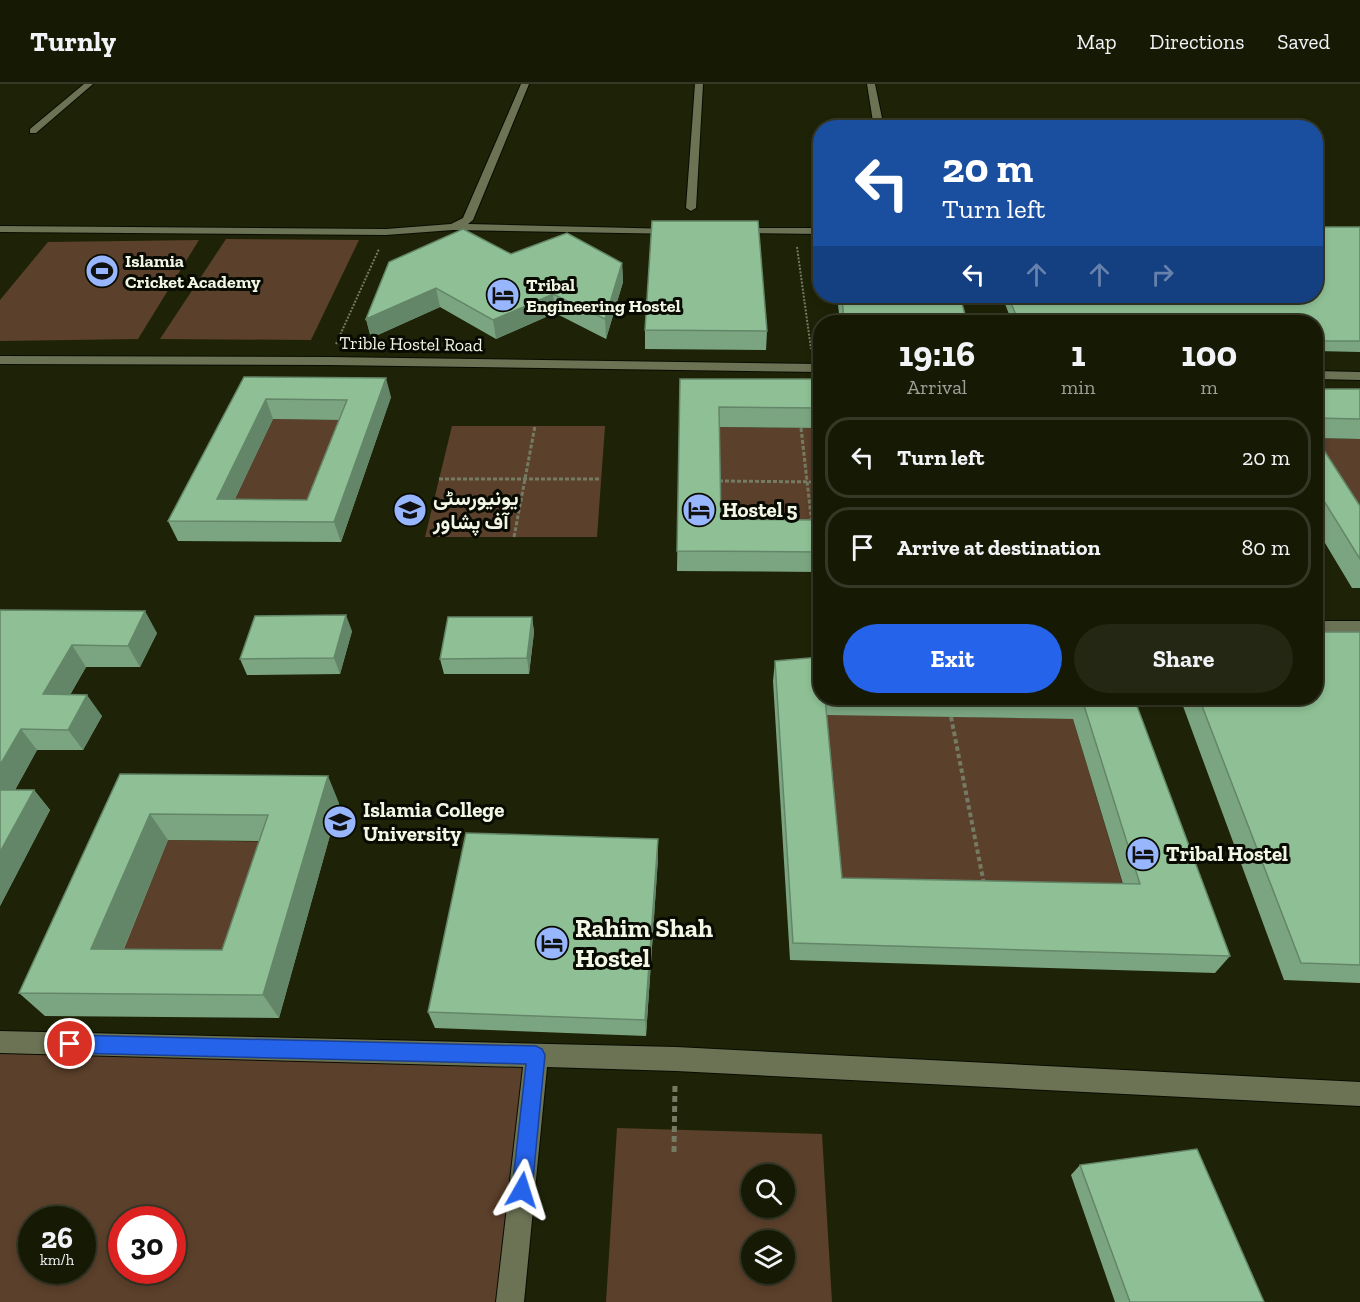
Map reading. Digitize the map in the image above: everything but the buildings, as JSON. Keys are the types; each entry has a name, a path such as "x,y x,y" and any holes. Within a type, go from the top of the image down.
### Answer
{"street":[{"path":"33,131 89,84"},
{"path":"453,227 468,220 525,84"},
{"path":"691,208 699,84"},
{"path":"870,84 877,120"},
{"path":"0,229 386,232 453,227 691,232"},
{"path":"726,231 813,231"},
{"name":"Trible Hostel Road","path":"0,360 329,361 813,368"},
{"path":"1323,375 1360,376"},
{"path":"1323,627 1360,627"},
{"path":"0,1042 676,1059 1360,1094"},
{"path":"510,1302 536,1055"}],"path":[{"path":"795,231 813,343"},
{"path":"329,361 386,232"},
{"path":"514,537 535,426"},
{"path":"801,428 813,529"},
{"path":"439,479 601,479"},
{"path":"719,481 813,482"},
{"path":"951,717 985,888"},
{"path":"674,1152 676,1059"}],"shaded area":[{"path":"226,239 359,240 311,340 160,339"},
{"name":"Islamia Cricket Academy","path":"199,240 138,339 0,341 0,300 48,242"},
{"path":"273,419 353,420 314,520 225,519"},
{"path":"452,426 605,426 597,537 425,537"},
{"path":"718,427 813,428 813,541 720,540"},
{"path":"1323,438 1360,439 1360,546 1323,455"},
{"path":"822,714 1073,719 1128,902 838,896"},
{"path":"168,840 283,842 240,974 114,972"},
{"path":"0,1042 536,1055 510,1302 0,1302"},
{"path":"617,1128 822,1134 832,1302 606,1302"}],"place":[{"name":"Islamia Cricket Academy","path":"102,271"},
{"name":"Tribal Engineering Hostel","path":"503,295"},
{"name":"یونیورسٹی آف پشاور","path":"410,510"},
{"name":"Hostel 5","path":"699,510"},
{"name":"Islamia College University","path":"340,822"},
{"name":"Tribal Hostel","path":"1143,854"},
{"name":"Rahim Shah Hostel","path":"552,943"}],"route":[{"path":"70,1044 536,1055 522,1190"}]}
